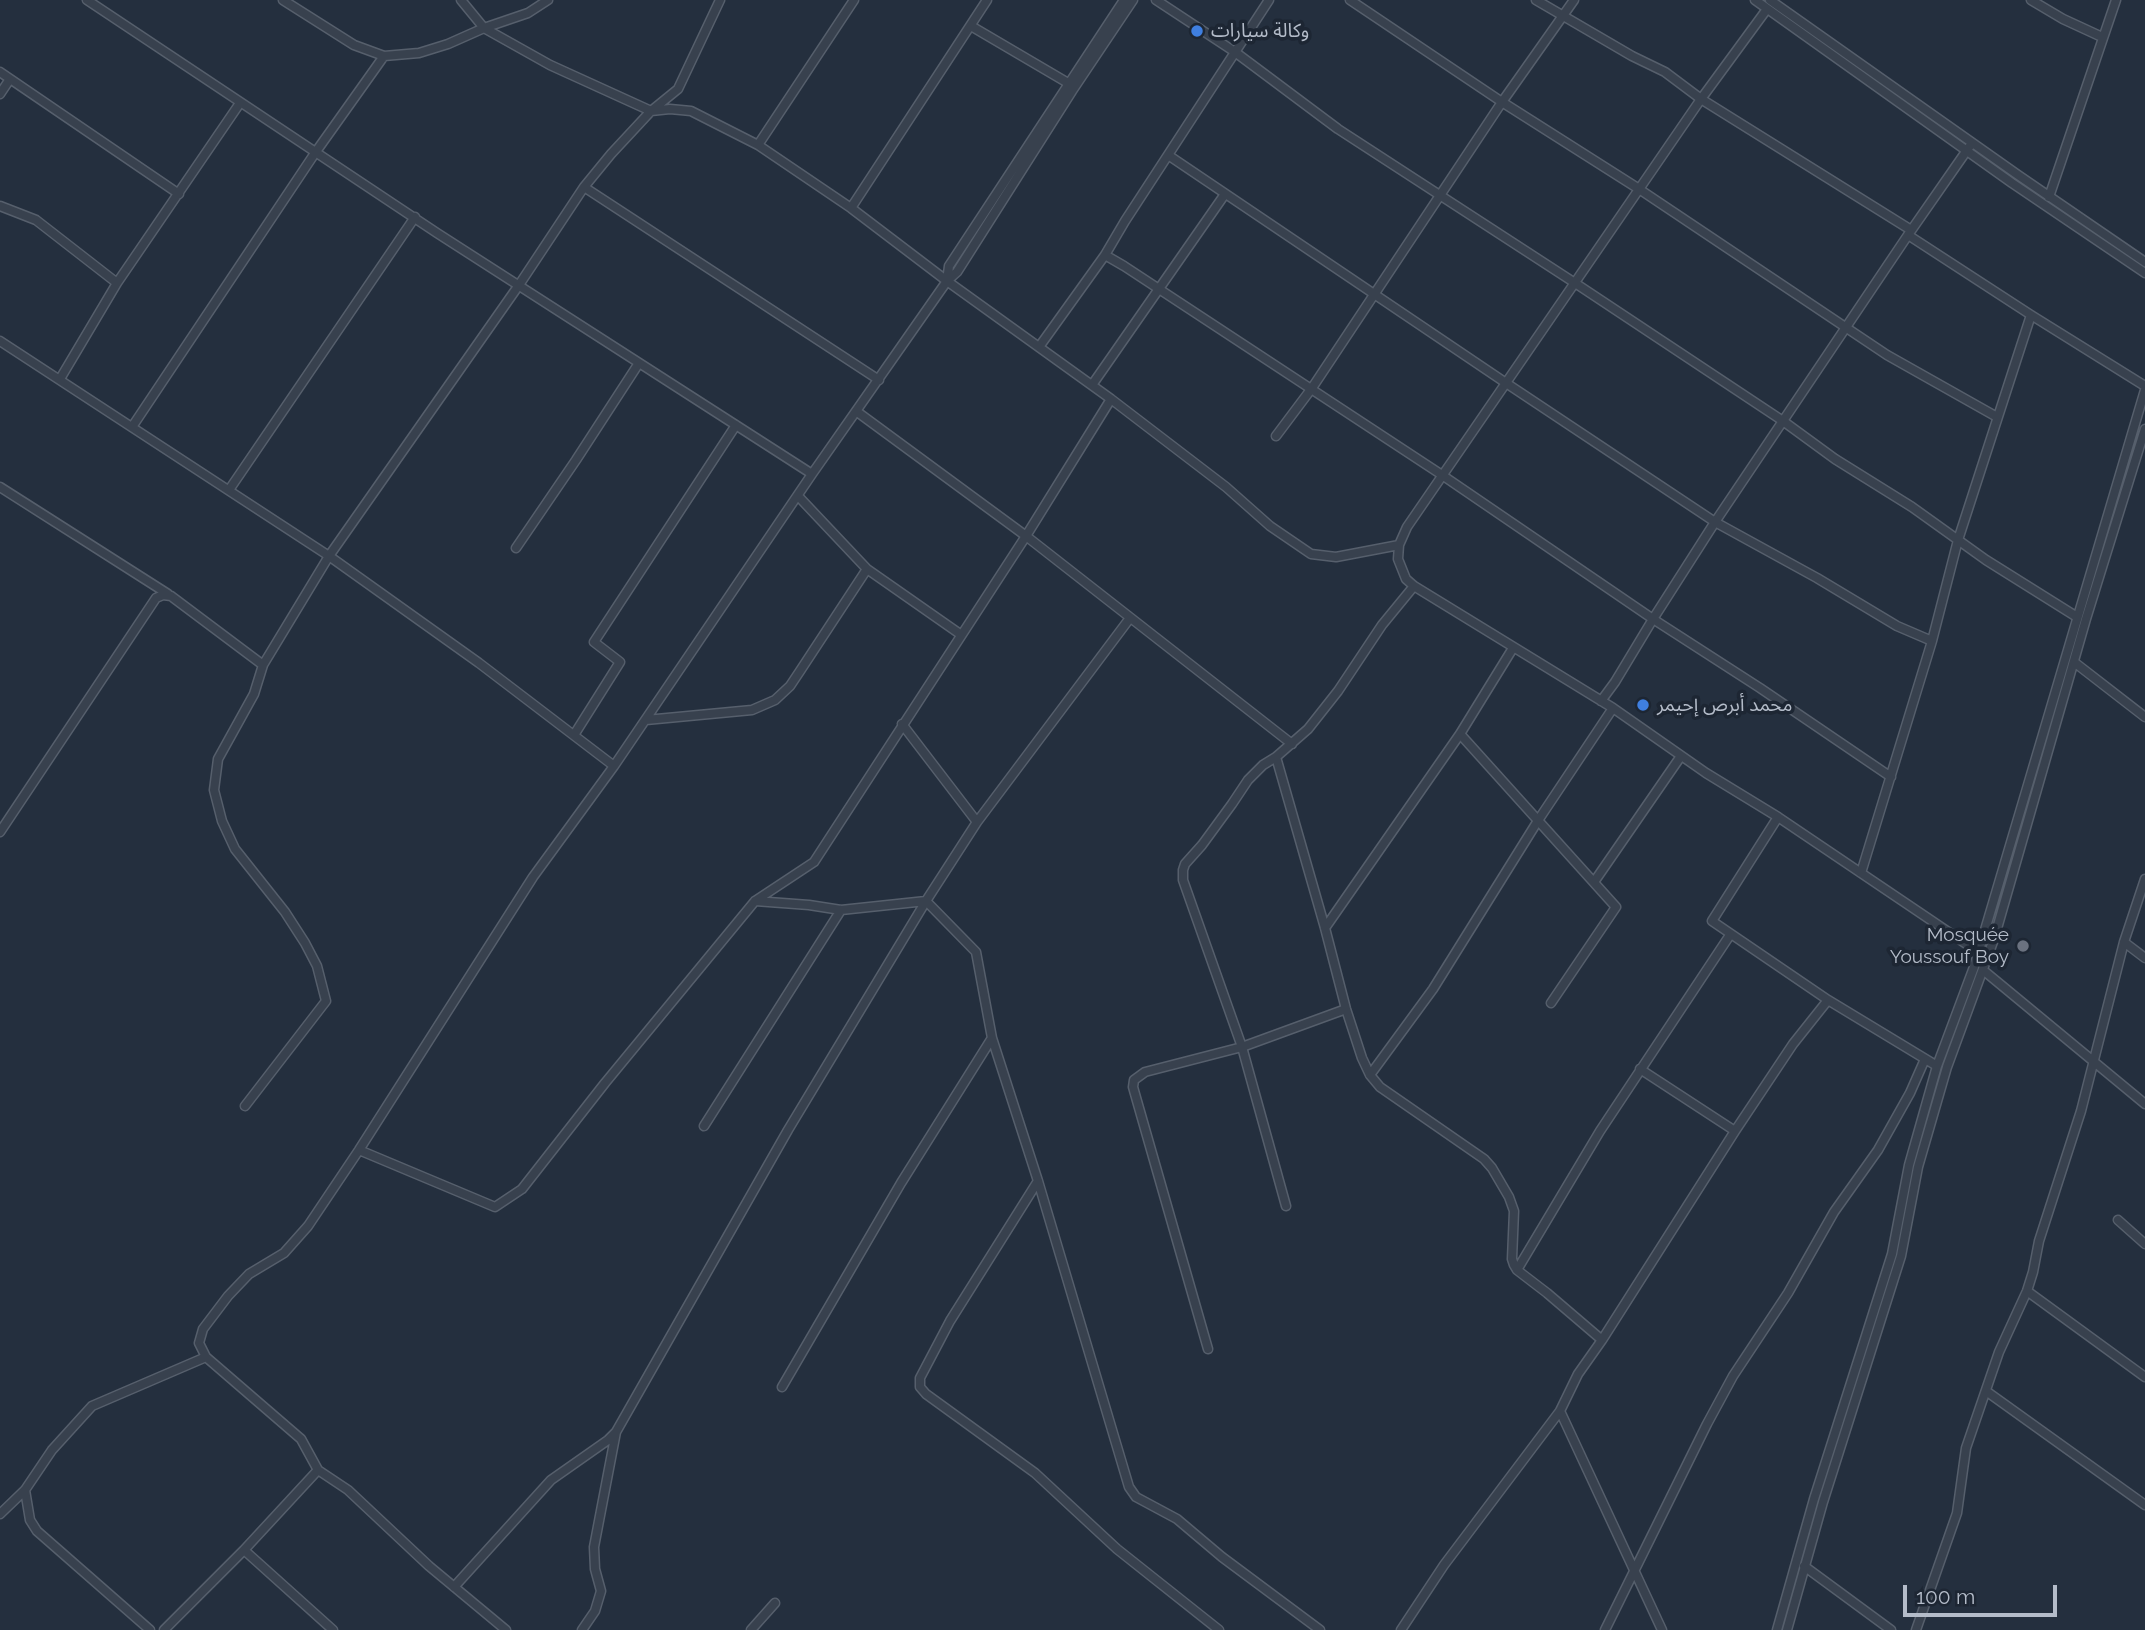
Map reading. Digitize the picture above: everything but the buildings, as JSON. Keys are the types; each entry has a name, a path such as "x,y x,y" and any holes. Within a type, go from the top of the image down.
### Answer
{"street":[{"path":"88,0 315,153 813,474"},
{"path":"283,0 354,45 384,56 419,53 448,44 528,13 548,0"},
{"path":"461,0 484,28 550,65 651,111 691,111 758,145 851,208 1111,399 1226,487 1270,526 1311,554 1336,557 1399,545"},
{"path":"245,1106 326,1000 317,966 305,943 285,912 235,849 222,821 214,790 218,760 254,694 263,665 329,556 519,285 584,187 651,111 678,89 720,0"},
{"path":"758,145 854,0"},
{"path":"851,208 987,0"},
{"path":"947,281 949,266 1124,0"},
{"path":"506,1630 454,1587 348,1490 318,1470 301,1439 206,1357 199,1343 203,1329 249,1274 284,1253 308,1226 533,877 646,720 797,496 947,281 957,272 1072,90 1133,0"},
{"path":"1156,0 1235,52 1338,129 1783,421 1835,460 1912,507 1986,560 2077,617"},
{"path":"1039,347 1105,256 1269,0"},
{"path":"1350,0 1905,366 1997,417"},
{"path":"1536,0 1665,72 1701,99 2145,388 2014,836 1978,952 1937,1066 1909,1165 1892,1254 1814,1499 1777,1630"},
{"path":"1276,436 1312,388 1502,102 1574,0"},
{"path":"1755,0 1768,4 2145,273"},
{"path":"2031,0 2102,37"},
{"path":"2049,197 2116,0"},
{"path":"1768,4 1407,527 1399,545 1398,559 1406,579 1414,586 1613,708 1681,756 1778,817 1987,958"},
{"path":"971,26 1069,83"},
{"path":"132,427 315,153 384,56"},
{"path":"0,72 179,194"},
{"path":"0,94 10,79"},
{"path":"60,379 117,284 240,103"},
{"path":"1969,147 2145,262"},
{"path":"1601,701 1715,522 1969,147"},
{"path":"1168,155 1715,522 1897,626 1932,641"},
{"path":"584,187 878,380"},
{"path":"1092,385 1225,194"},
{"path":"0,206 36,220 117,284"},
{"path":"229,490 415,217"},
{"path":"1105,256 1312,388 1891,777"},
{"path":"1861,873 1932,641 1958,540 2031,315"},
{"path":"0,341 329,556 479,663 614,766"},
{"path":"516,548 639,363"},
{"path":"359,1150 495,1207 522,1189 605,1083 755,901 814,862 1026,536 1111,399"},
{"path":"856,411 1026,536 1292,744"},
{"path":"574,735 620,662 594,642 736,425"},
{"path":"1787,1630 1804,1566 1901,1256 1918,1167 1947,1067 1994,939 2145,429"},
{"path":"0,486 171,596 263,665"},
{"path":"797,496 867,569 960,634"},
{"path":"646,720 752,710 775,700 790,686 867,569"},
{"path":"1286,1206 1242,1047 1183,880 1182,870 1248,780 1308,729 1338,691 1382,625 1414,586"},
{"path":"0,832 156,598 171,596"},
{"path":"454,1587 551,1480 616,1432 788,1130 926,901 977,822 1130,618"},
{"path":"1325,928 1460,734 1513,648"},
{"path":"2074,662 2145,717"},
{"path":"1370,1075 1433,989 1613,708"},
{"path":"902,724 977,822"},
{"path":"1460,734 1616,907 1551,1003"},
{"path":"1594,882 1681,756"},
{"path":"1276,757 1346,1009 1370,1075 1380,1087 1484,1159 1492,1168 1514,1211 1512,1259 1517,1270 1602,1340"},
{"path":"1778,817 1712,921 1828,1000 1937,1066"},
{"path":"1916,1630 1957,1513 1966,1448 1999,1352 2033,1272 2039,1241 2095,1061 2124,942 2145,879"},
{"path":"755,901 841,910 926,901"},
{"path":"926,901 976,952 992,1038 1038,1181 1129,1487 1136,1497 1177,1519 1222,1558 1320,1630"},
{"path":"704,1126 841,910"},
{"path":"1517,1270 1600,1131 1730,935"},
{"path":"2124,942 2145,958"},
{"path":"1983,970 2145,1104"},
{"path":"1401,1630 1444,1564 1560,1411 1578,1374 1735,1131 1793,1044 1828,1000"},
{"path":"1208,1349 1133,1087 1134,1080 1145,1072 1242,1047 1346,1009"},
{"path":"782,1387 901,1183 992,1038"},
{"path":"1605,1630 1733,1376 1788,1293 1834,1212 1878,1150 1910,1094 1925,1059"},
{"path":"1640,1069 1735,1131"},
{"path":"1038,1181 950,1321 920,1378 920,1387 1035,1473 1118,1549 1219,1630"},
{"path":"2118,1220 2145,1244"},
{"path":"2027,1291 2145,1377"},
{"path":"0,1514 25,1490 52,1450 92,1406 206,1357"},
{"path":"1986,1391 2145,1505"},
{"path":"1560,1411 1662,1630"},
{"path":"582,1630 595,1611 601,1591 594,1547 616,1432"},
{"path":"164,1630 244,1550 318,1470"},
{"path":"25,1490 30,1520 37,1531 150,1630"},
{"path":"244,1550 333,1630"},
{"path":"1804,1566 1891,1630"},
{"path":"751,1630 775,1603"}],"place":[{"name":"وكالة سيارات","path":"1197,31"},
{"name":"محمد أبرص إحيمر","path":"1643,705"},
{"name":"Mosquée Youssouf Boy","path":"2023,946"}]}
